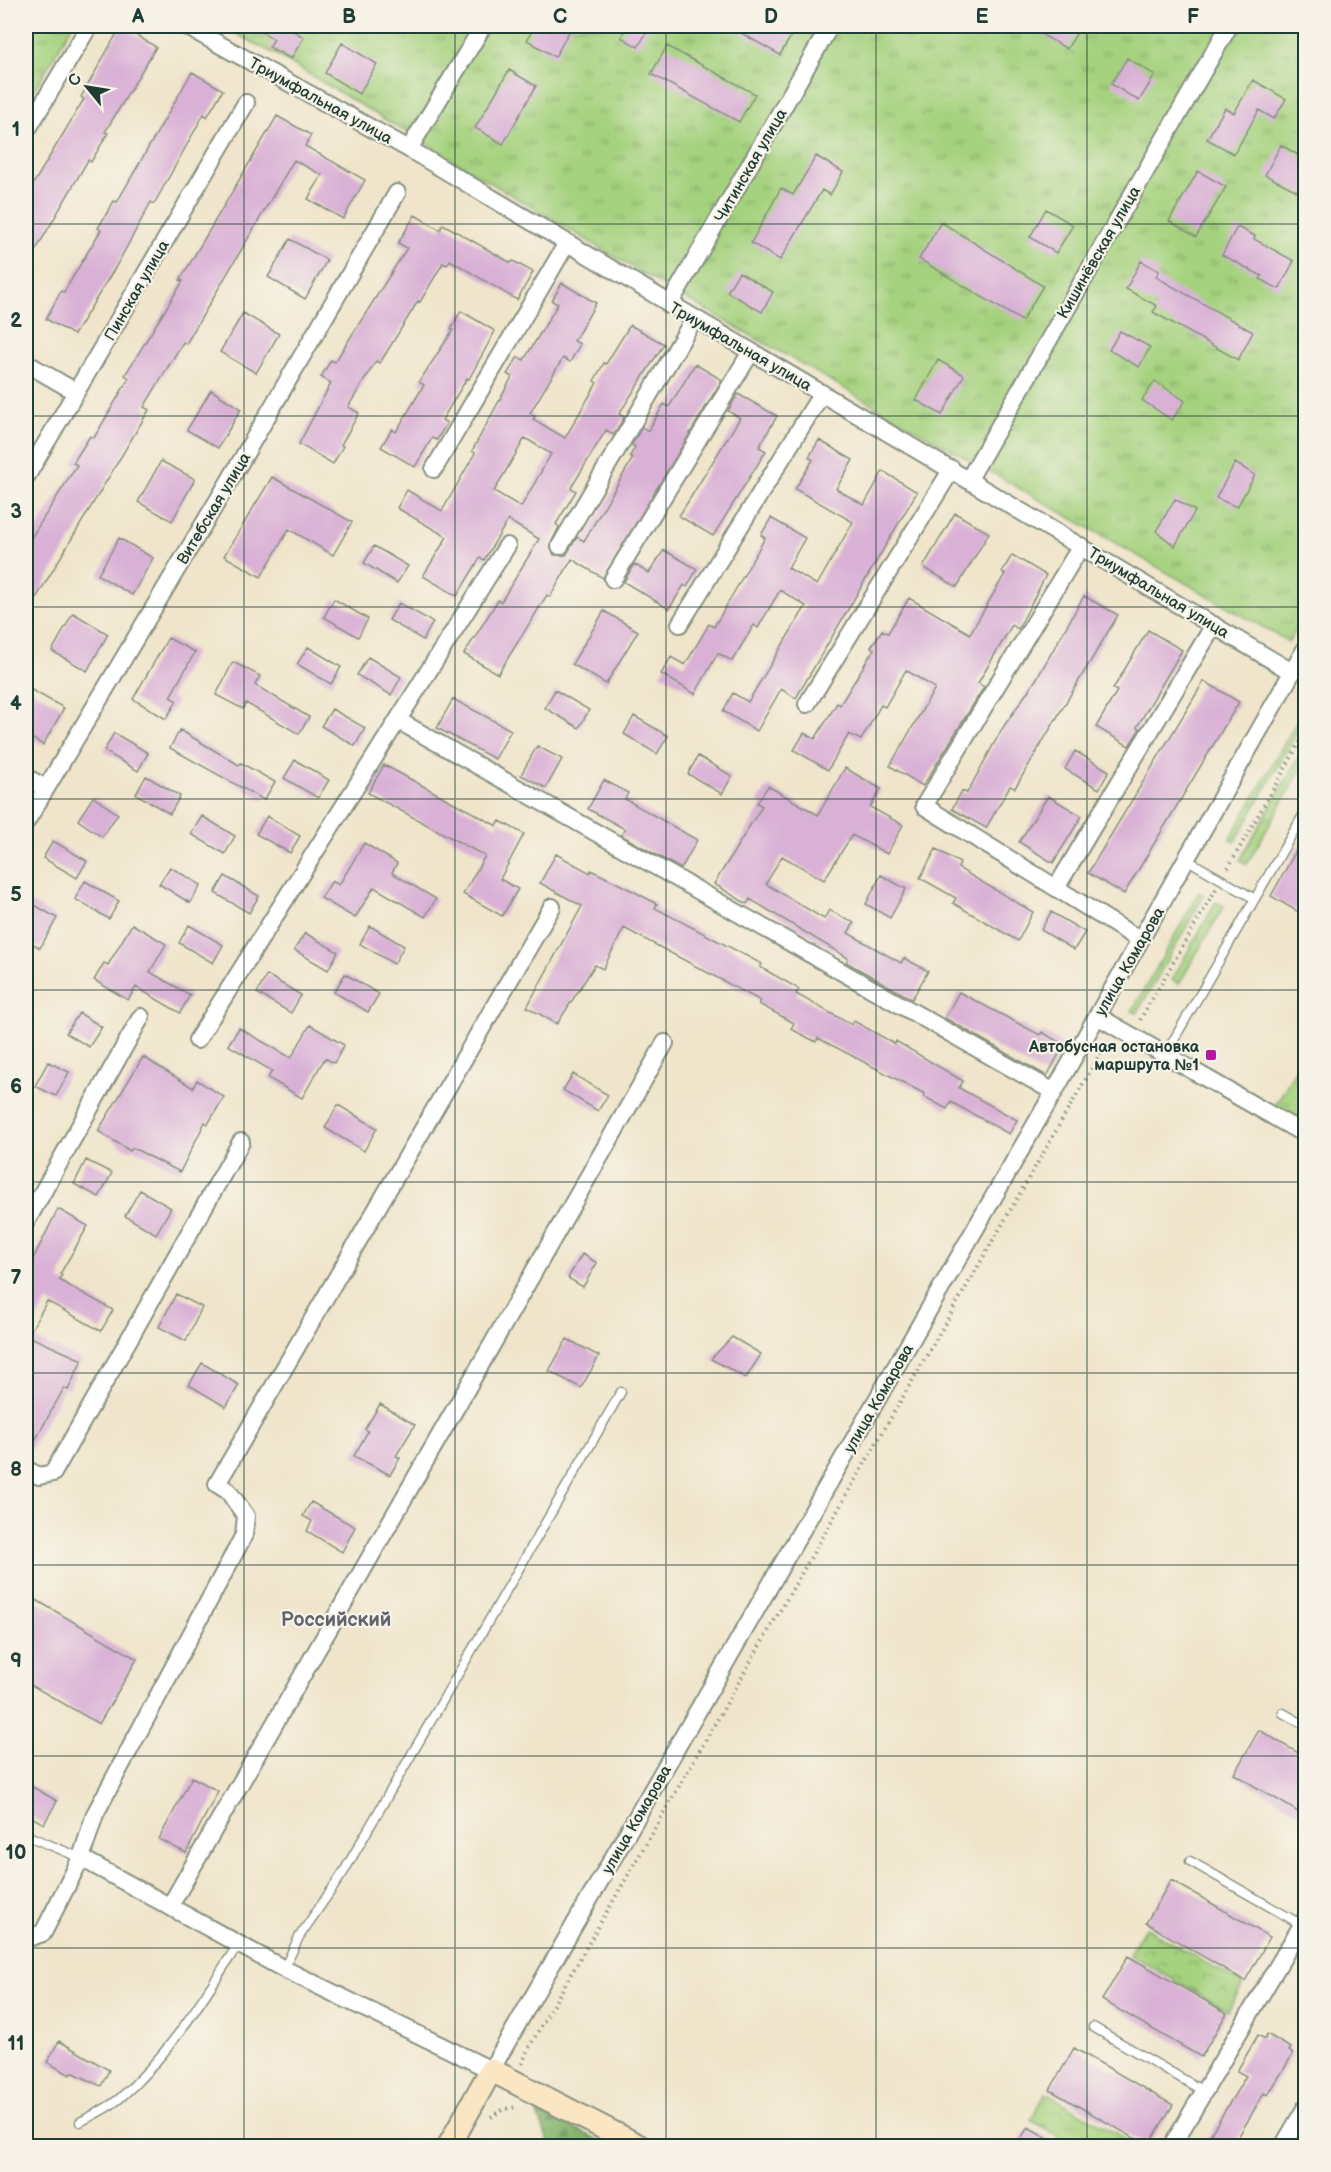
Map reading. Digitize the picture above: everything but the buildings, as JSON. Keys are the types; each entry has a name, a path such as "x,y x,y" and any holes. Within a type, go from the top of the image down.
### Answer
{"street":[{"path":"26,132 88,26"},
{"name":"Триумфальная улица","path":"186,26 409,149 669,305 969,478 1292,672"},
{"path":"409,149 483,26"},
{"name":"Читинская улица","path":"669,305 830,26"},
{"name":"Кишинёвская улица","path":"969,478 1229,26"},
{"name":"Пинская улица","path":"26,477 246,103"},
{"name":"Витебская улица","path":"26,822 224,490 397,193"},
{"path":"434,469 567,243"},
{"path":"560,546 694,319"},
{"path":"613,579 751,352"},
{"path":"26,363 76,392"},
{"path":"680,624 822,393"},
{"path":"807,704 952,469"},
{"path":"197,1040 507,546"},
{"path":"1082,546 924,806 1140,940"},
{"path":"1056,888 1214,625"},
{"name":"улица Комарова","path":"449,2146 1054,1092 1305,648"},
{"path":"399,721 1054,1092"},
{"path":"26,777 45,788"},
{"path":"26,1935 31,1937 43,1933 81,1858 95,1814 244,1535 246,1516 228,1491 217,1484 552,907"},
{"path":"1097,1016 1305,1135"},
{"path":"26,1222 141,1017"},
{"path":"170,1906 665,1043"},
{"path":"26,1469 39,1476 53,1473 241,1142"},
{"path":"81,1858 239,1942 284,1969 491,2070 531,2100 639,2146"},
{"path":"1172,2146 1304,1921"},
{"path":"1283,2146 1305,2107"}],"lane":[{"path":"1166,1055 1255,898 1302,824 1305,810"},
{"path":"1186,859 1255,898"},
{"path":"284,1969 299,1938 343,1873 621,1392"},
{"path":"1283,1713 1305,1726"},
{"path":"26,1835 81,1858"},
{"path":"1190,1861 1304,1921"},
{"path":"80,2122 118,2100 158,2059 201,2002 239,1942"},
{"path":"1093,2027 1204,2092"}],"path":[{"path":"1226,871 1305,732"},
{"path":"1137,1026 1216,888"},
{"path":"483,2124 504,2109 531,2100 522,2075 522,2062 528,2049 1111,1036"}],"green space":[{"path":"26,26 72,26 26,104"},
{"path":"221,26 1305,26 1305,613 1289,642 652,279 277,55"},
{"path":"1305,707 1305,719 1235,842 1230,839"},
{"path":"1305,746 1305,763 1247,864 1240,860"},
{"path":"1199,893 1204,896 1137,1013 1132,1011"},
{"path":"1216,902 1224,906 1179,984 1172,980"},
{"path":"1305,1053 1306,1121 1304,1122 1275,1106"},
{"path":"1145,1927 1243,1984 1228,2011 1129,1954"},
{"path":"1046,2093 1138,2146 1075,2146 1031,2120"},
{"path":"538,2114 575,2128 609,2146 550,2146"}],"place":[{"name":"Автобусная остановка маршрута №1","path":"1211,1055"}],"district":[{"name":"Российский","path":"336,1619"}]}
